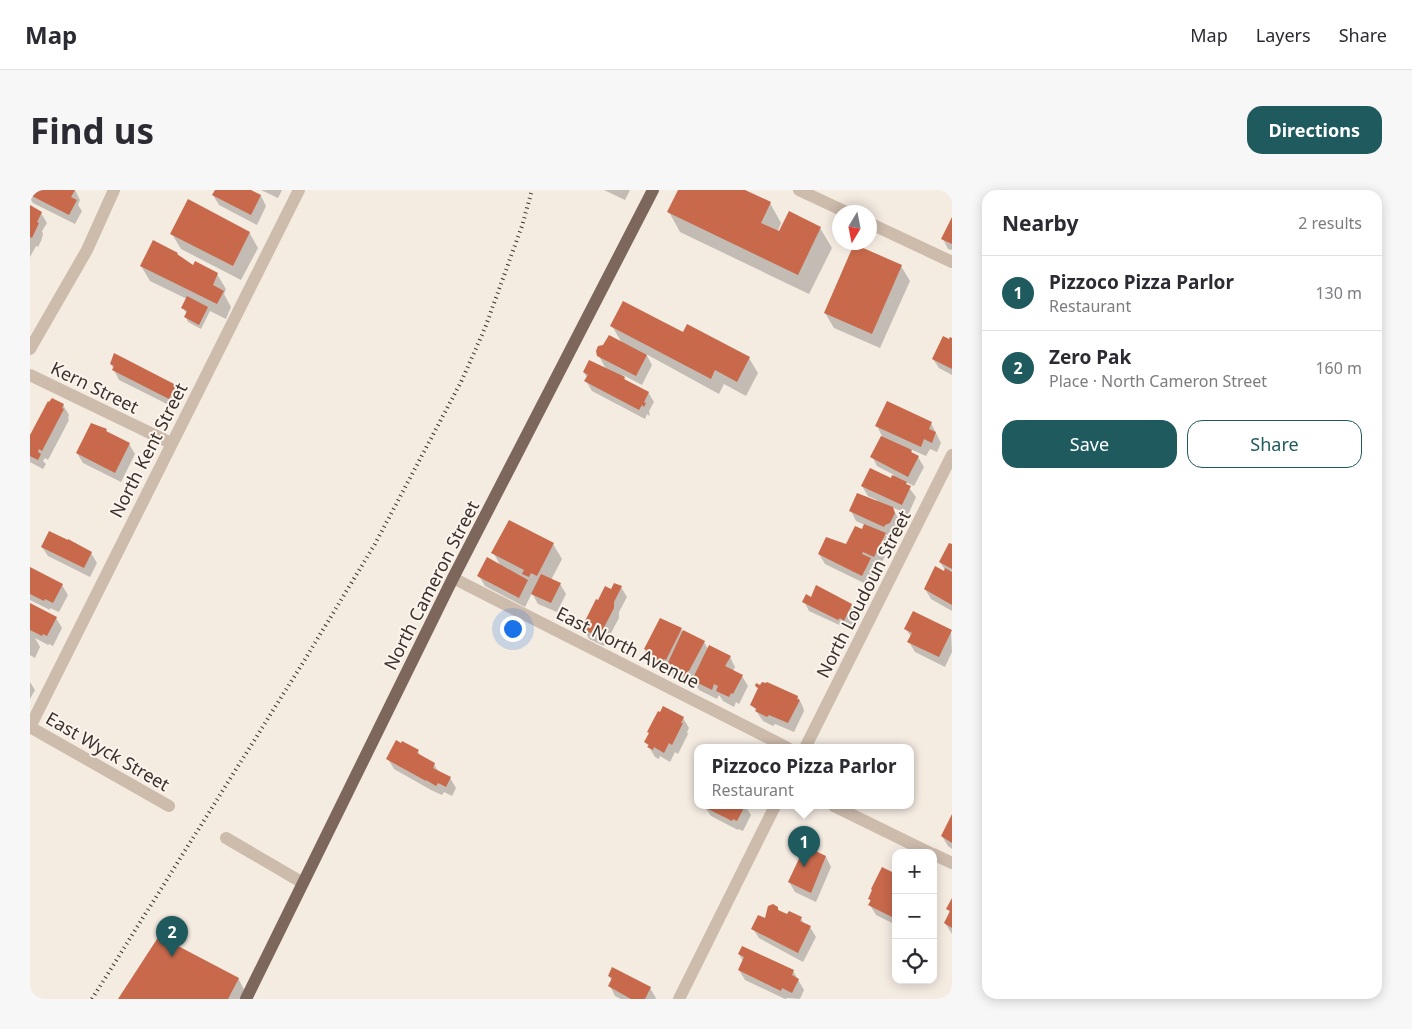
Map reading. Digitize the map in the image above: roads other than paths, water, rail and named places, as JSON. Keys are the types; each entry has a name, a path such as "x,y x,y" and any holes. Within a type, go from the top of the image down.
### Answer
{"main road":[{"name":"North Cameron Street","path":"246,999 453,578 653,190"}],"street":[{"path":"30,349 87,250 114,190"},
{"name":"North Kent Street","path":"30,727 299,190"},
{"path":"799,190 832,205"},
{"path":"877,227 952,262"},
{"name":"Kern Street","path":"30,375 171,443"},
{"name":"North Loudoun Street","path":"807,744 952,455"},
{"name":"East North Avenue","path":"453,578 780,744"},
{"name":"East Wyck Street","path":"30,727 169,806"},
{"path":"679,999 774,809"},
{"path":"840,809 922,849"},
{"path":"226,838 303,883"},
{"path":"937,856 952,864"}],"railway":[{"path":"92,999 304,661 375,544 462,380 485,328 522,226 532,190"}],"place":[{"name":"Pizzoco Pizza Parlor","path":"804,867"},
{"name":"Zero Pak","path":"172,957"}]}
